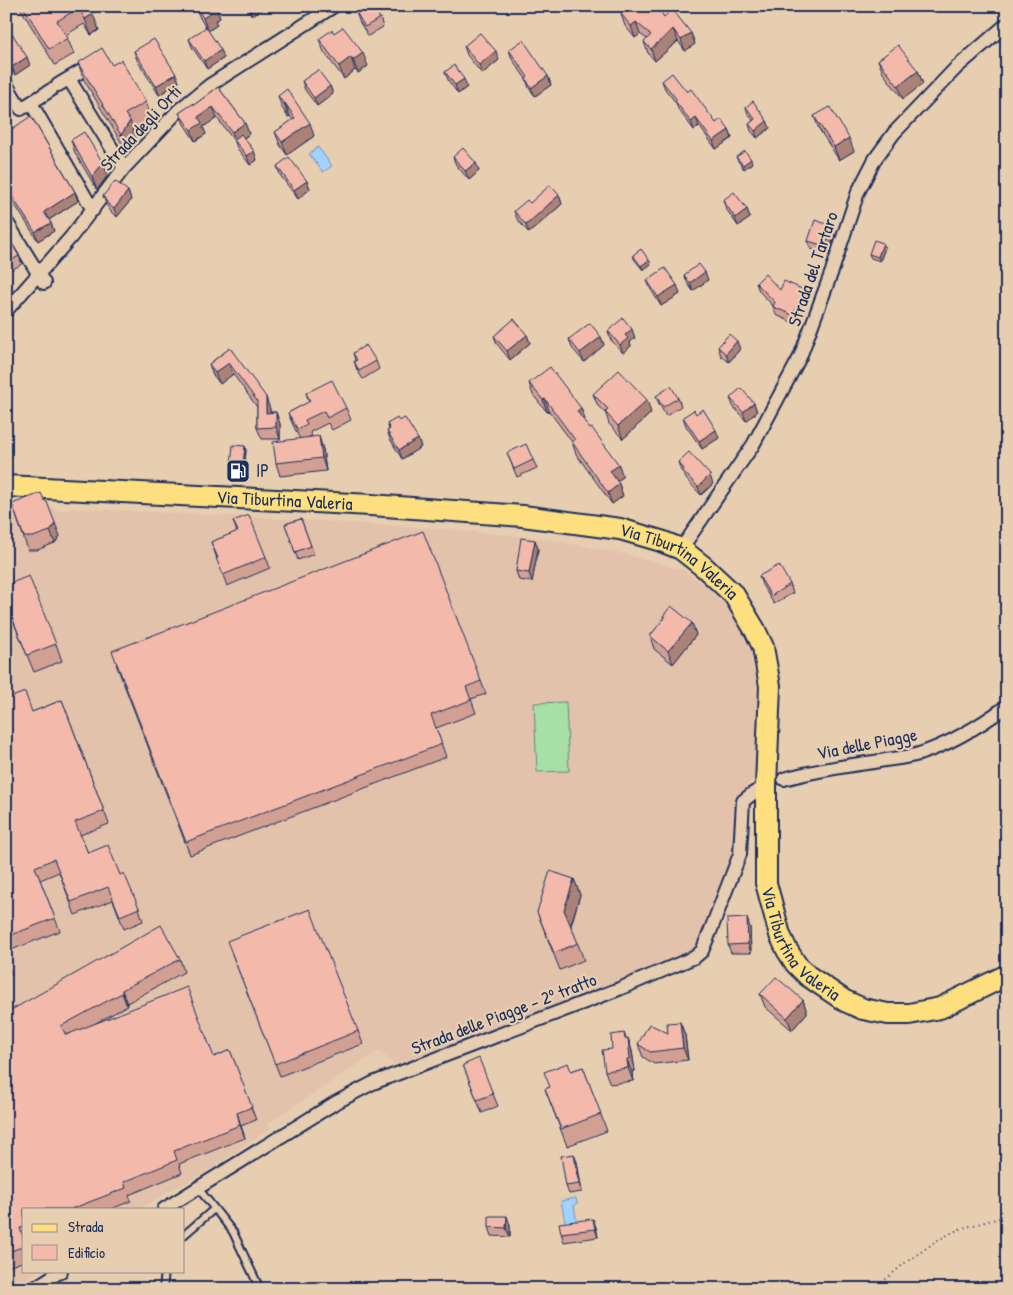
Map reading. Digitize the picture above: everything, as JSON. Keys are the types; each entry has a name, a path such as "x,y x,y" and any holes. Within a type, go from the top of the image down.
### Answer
{"main road":[{"name":"Via Tiburtina Valeria","path":"6,486 370,504 523,516 624,530 681,549 704,566 734,595 756,630 763,647 770,686 775,782 766,883 774,919 783,943 796,964 827,990 851,1004 868,1010 898,1014 940,1008 1007,975"}],"street":[{"name":"Strada degli Orti","path":"6,311 42,278 124,168 150,139 196,95 334,6"},
{"name":"Strada del Tartaro","path":"681,549 753,445 800,357 832,271 858,192 875,159 894,133 956,68 1007,24"},
{"path":"6,84 21,109 101,58"},
{"path":"69,78 124,168"},
{"path":"31,103 93,210"},
{"path":"6,221 42,278"},
{"name":"Via delle Piagge","path":"775,782 804,774 898,759 920,753 966,732 1007,706"},
{"name":"Strada delle Piagge – 2º tratto","path":"166,1208 335,1103 374,1083 619,989 694,958 702,951 740,854 744,801 756,790 775,782"},
{"path":"33,1289 59,1272"}],"lane":[{"path":"198,1188 232,1232 260,1289"},
{"path":"185,1233 214,1209"},
{"path":"163,1289 165,1272"}],"path":[{"path":"874,1289 905,1262 958,1229 1007,1216"}],"shaded area":[{"path":"46,505 60,511 72,508 431,528 540,538 620,553 684,570 709,589 738,619 755,663 758,709 757,773 740,796 735,857 702,939 693,953 582,997 394,1065 379,1051 268,1123 271,1128 214,1167 141,1208 22,1208 22,1272 38,1272 13,1289 6,1289 6,508"}],"green space":[{"path":"566,702 569,771 537,772 534,703"}],"water":[{"path":"318,147 332,166 323,172 309,154"},
{"path":"576,1198 577,1204 574,1205 577,1225 566,1227 561,1201"}],"building":[{"path":"23,6 89,6 93,14 85,19 79,8 57,21 68,38 49,49"},
{"path":"196,6 213,6 210,9 212,12 203,18"},
{"path":"366,6 373,6 380,18 365,27 356,12"},
{"path":"632,6 657,6 664,17 672,9 691,33 681,40 673,29 651,49 644,42 651,35 636,22 631,26 621,14"},
{"path":"206,27 221,50 204,61 189,39"},
{"path":"343,27 363,53 353,60 351,57 339,66 319,39 332,30 334,33"},
{"path":"480,33 496,51 479,65 464,46"},
{"path":"13,35 27,57 12,67 6,58 6,39"},
{"path":"154,39 176,74 156,86 134,51"},
{"path":"523,40 548,76 531,88 526,79 528,77 509,50"},
{"path":"898,45 918,71 898,86 878,60"},
{"path":"102,48 112,65 121,60 146,102 125,114 130,121 121,135 78,63"},
{"path":"454,65 464,79 455,85 445,72"},
{"path":"318,70 330,86 314,98 302,81"},
{"path":"672,73 687,92 691,89 716,123 721,119 729,130 713,141 696,118 691,122 662,81"},
{"path":"218,87 245,123 232,132 213,107 198,117 202,123 191,130 179,113 194,103 194,105"},
{"path":"287,89 310,123 282,142 275,132 295,118 278,96"},
{"path":"753,101 767,121 755,131 749,124 755,119 746,107"},
{"path":"830,107 849,138 834,147 814,116"},
{"path":"31,116 75,192 44,212 51,223 35,232 6,187 6,133"},
{"path":"84,132 103,163 92,177 71,140"},
{"path":"241,134 254,151 247,156 234,140"},
{"path":"463,148 476,163 465,171 453,157"},
{"path":"745,151 751,159 743,165 736,157"},
{"path":"289,157 307,181 294,190 277,166"},
{"path":"115,181 128,191 114,209 103,196"},
{"path":"550,185 559,195 526,225 514,211 527,200 530,203"},
{"path":"734,192 747,209 735,218 723,200"},
{"path":"815,220 832,226 825,246 808,241"},
{"path":"6,235 19,256 6,263"},
{"path":"874,240 883,243 878,257 869,254"},
{"path":"641,249 649,260 641,266 633,255"},
{"path":"699,264 705,272 690,283 684,275"},
{"path":"665,268 677,285 658,297 647,280"},
{"path":"765,274 780,290 784,281 804,290 793,315 773,307 775,302 756,283"},
{"path":"623,318 632,329 625,335 628,338 620,345 608,331"},
{"path":"514,319 527,335 507,351 494,336"},
{"path":"590,323 601,337 580,353 569,339"},
{"path":"729,334 737,341 726,354 718,347"},
{"path":"366,345 376,361 359,371 354,361 357,360 353,353"},
{"path":"230,348 266,397 266,413 276,412 276,427 257,428 257,401 229,363 215,373 209,364"},
{"path":"550,367 581,408 577,411 619,465 610,471 619,484 608,493 572,442 575,440 545,399 543,400 529,383"},
{"path":"619,370 647,400 618,426 605,412 608,409 593,394"},
{"path":"332,380 346,408 327,418 324,411 305,420 307,424 298,430 288,413 310,401 306,393"},
{"path":"671,386 678,398 663,407 656,396"},
{"path":"741,388 754,403 743,412 730,398"},
{"path":"703,409 716,430 699,441 683,417 694,410 696,414"},
{"path":"397,418 399,421 405,418 418,439 399,450 387,431 390,429 387,424"},
{"path":"319,436 322,458 276,463 273,442"},
{"path":"526,444 533,460 514,469 507,453"},
{"path":"233,445 245,446 242,474 230,473"},
{"path":"689,452 710,475 698,487 683,471 684,469 678,462"},
{"path":"41,493 47,502 55,523 50,531 33,537 24,537 12,504"},
{"path":"249,515 266,557 223,575 211,542 238,531 233,521"},
{"path":"301,519 311,546 295,552 285,524"},
{"path":"423,531 481,681 466,687 471,700 431,715 442,744 186,842 112,651"},
{"path":"521,538 535,540 529,573 516,571"},
{"path":"779,565 790,584 771,596 759,576"},
{"path":"29,576 56,644 27,655 6,602 6,585"},
{"path":"671,606 692,623 668,651 650,636"},
{"path":"25,692 32,712 62,700 104,811 75,822 88,853 108,845 120,875 124,873 139,908 120,916 108,887 71,902 54,859 35,867 55,918 6,937 6,699"},
{"path":"550,871 574,879 564,910 578,943 554,953 537,912"},
{"path":"310,909 358,1031 275,1064 227,941"},
{"path":"747,918 748,944 728,945 727,919"},
{"path":"161,925 180,959 61,1026 66,1035 187,987 214,1057 230,1050 252,1107 237,1113 240,1125 174,1151 177,1160 124,1182 126,1188 74,1208 22,1208 22,1228 20,1228 22,1247 6,1253 6,1013"},
{"path":"776,977 803,1000 787,1018 760,994"},
{"path":"680,1022 683,1048 650,1052 638,1044 649,1024 668,1033 667,1023"},
{"path":"624,1033 625,1039 628,1038 630,1058 627,1059 628,1068 605,1071 602,1050 612,1049 611,1035"},
{"path":"479,1058 493,1094 477,1100 463,1065"},
{"path":"568,1063 571,1071 583,1067 601,1114 561,1129 545,1089 550,1087 544,1072"},
{"path":"574,1154 579,1184 566,1186 561,1156"},
{"path":"489,1216 507,1216 506,1228 489,1227"},
{"path":"593,1219 595,1229 561,1233 559,1223"}],"place":[{"name":"IP","path":"238,471"}]}
